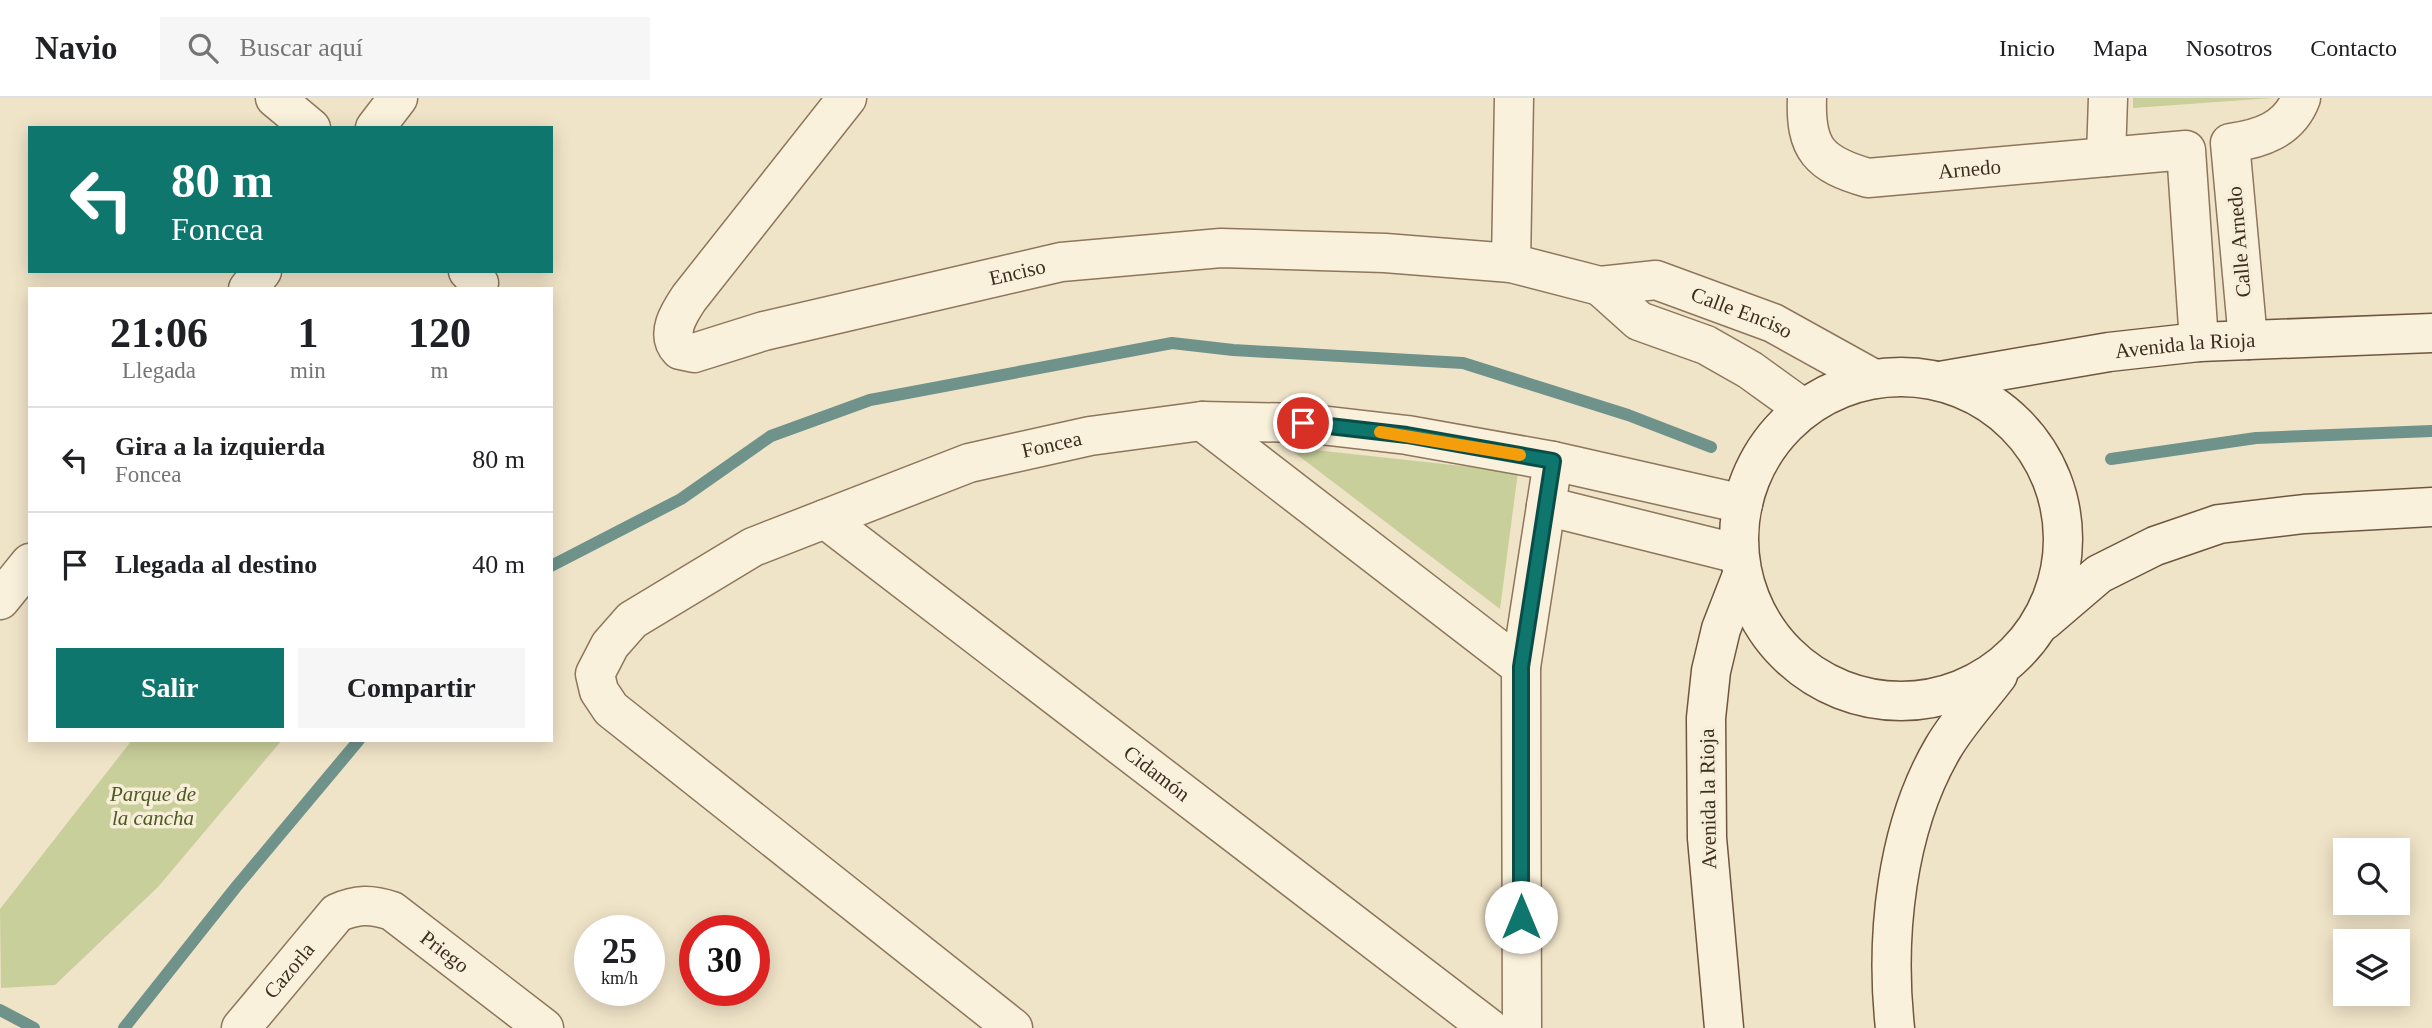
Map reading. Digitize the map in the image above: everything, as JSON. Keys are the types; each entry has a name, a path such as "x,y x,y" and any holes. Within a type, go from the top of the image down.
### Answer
{"street":[{"path":"275,98 309,126"},
{"path":"377,126 398,98"},
{"name":"Enciso","path":"847,98 677,316 673,341 680,350 694,353 764,331 1061,262 1221,248 1385,253 1511,263"},
{"path":"1511,263 1514,98"},
{"name":"Arnedo","path":"1807,98 1806,125 1810,140 1822,156 1844,171 1868,178 2186,150 2199,342"},
{"path":"2106,157 2108,98"},
{"name":"Calle Arnedo","path":"2248,340 2230,143 2256,139 2275,131 2301,98"},
{"name":"Calle Enciso","path":"1511,263 1600,286 1657,280 1722,301 1773,323 1874,379"},
{"path":"250,287 260,273"},
{"name":"Calle Enciso","path":"1600,286 1639,321 1706,345 1750,370 1804,409"},
{"name":"Avenida la Rioja","path":"1940,381 2109,352 2199,342 2432,333"},
{"path":"2005,665 1964,690 1919,702 1871,701 1826,685 1788,657 1759,620 1741,564 1743,504 1755,467 1769,446 1804,409 1837,389 1874,379 1907,376 1940,381 1987,400 2025,433 2052,477 2063,526 2060,577 2040,625"},
{"path":"1202,421 1521,667"},
{"name":"Foncea","path":"1013,1028 611,709 599,691 595,674 601,659 632,620 753,547 969,463 1090,436 1202,421 1303,423 1407,435 1553,461"},
{"path":"1522,1028 1521,667 1553,461 1743,504"},
{"path":"1546,506 1741,564"},
{"path":"1895,1028 1892,999 1895,908 1912,819 1943,748 2005,665 2040,625 2099,574 2155,546 2219,524 2304,514 2432,507"},
{"name":"Cidamón","path":"825,519 1489,1028"},
{"name":"Avenida la Rioja","path":"1724,1028 1707,838 1706,718 1711,671 1741,564"},
{"path":"0,600 28,565"},
{"name":"Priego","path":"337,913 354,906 374,905 392,911 544,1028"},
{"name":"Cazorla","path":"241,1028 337,913"}],"green space":[{"path":"2133,98 2273,98 2133,108"},
{"path":"1287,447 1518,472 1500,609"},
{"name":"Parque de la cancha","path":"130,742 280,742 158,887 55,985 1,988 0,909"}],"waterway":[{"path":"553,565 681,499 771,436 870,400 1172,343 1233,350 1463,363 1628,415 1711,447"},
{"path":"2111,459 2256,438 2432,431"},
{"path":"124,1028 236,887 357,742"},
{"path":"0,1010 34,1028"}],"slow traffic":[{"path":"1380,432 1520,455"}],"route":[{"path":"1303,423 1407,435 1553,461 1521,667 1521,917"}]}
